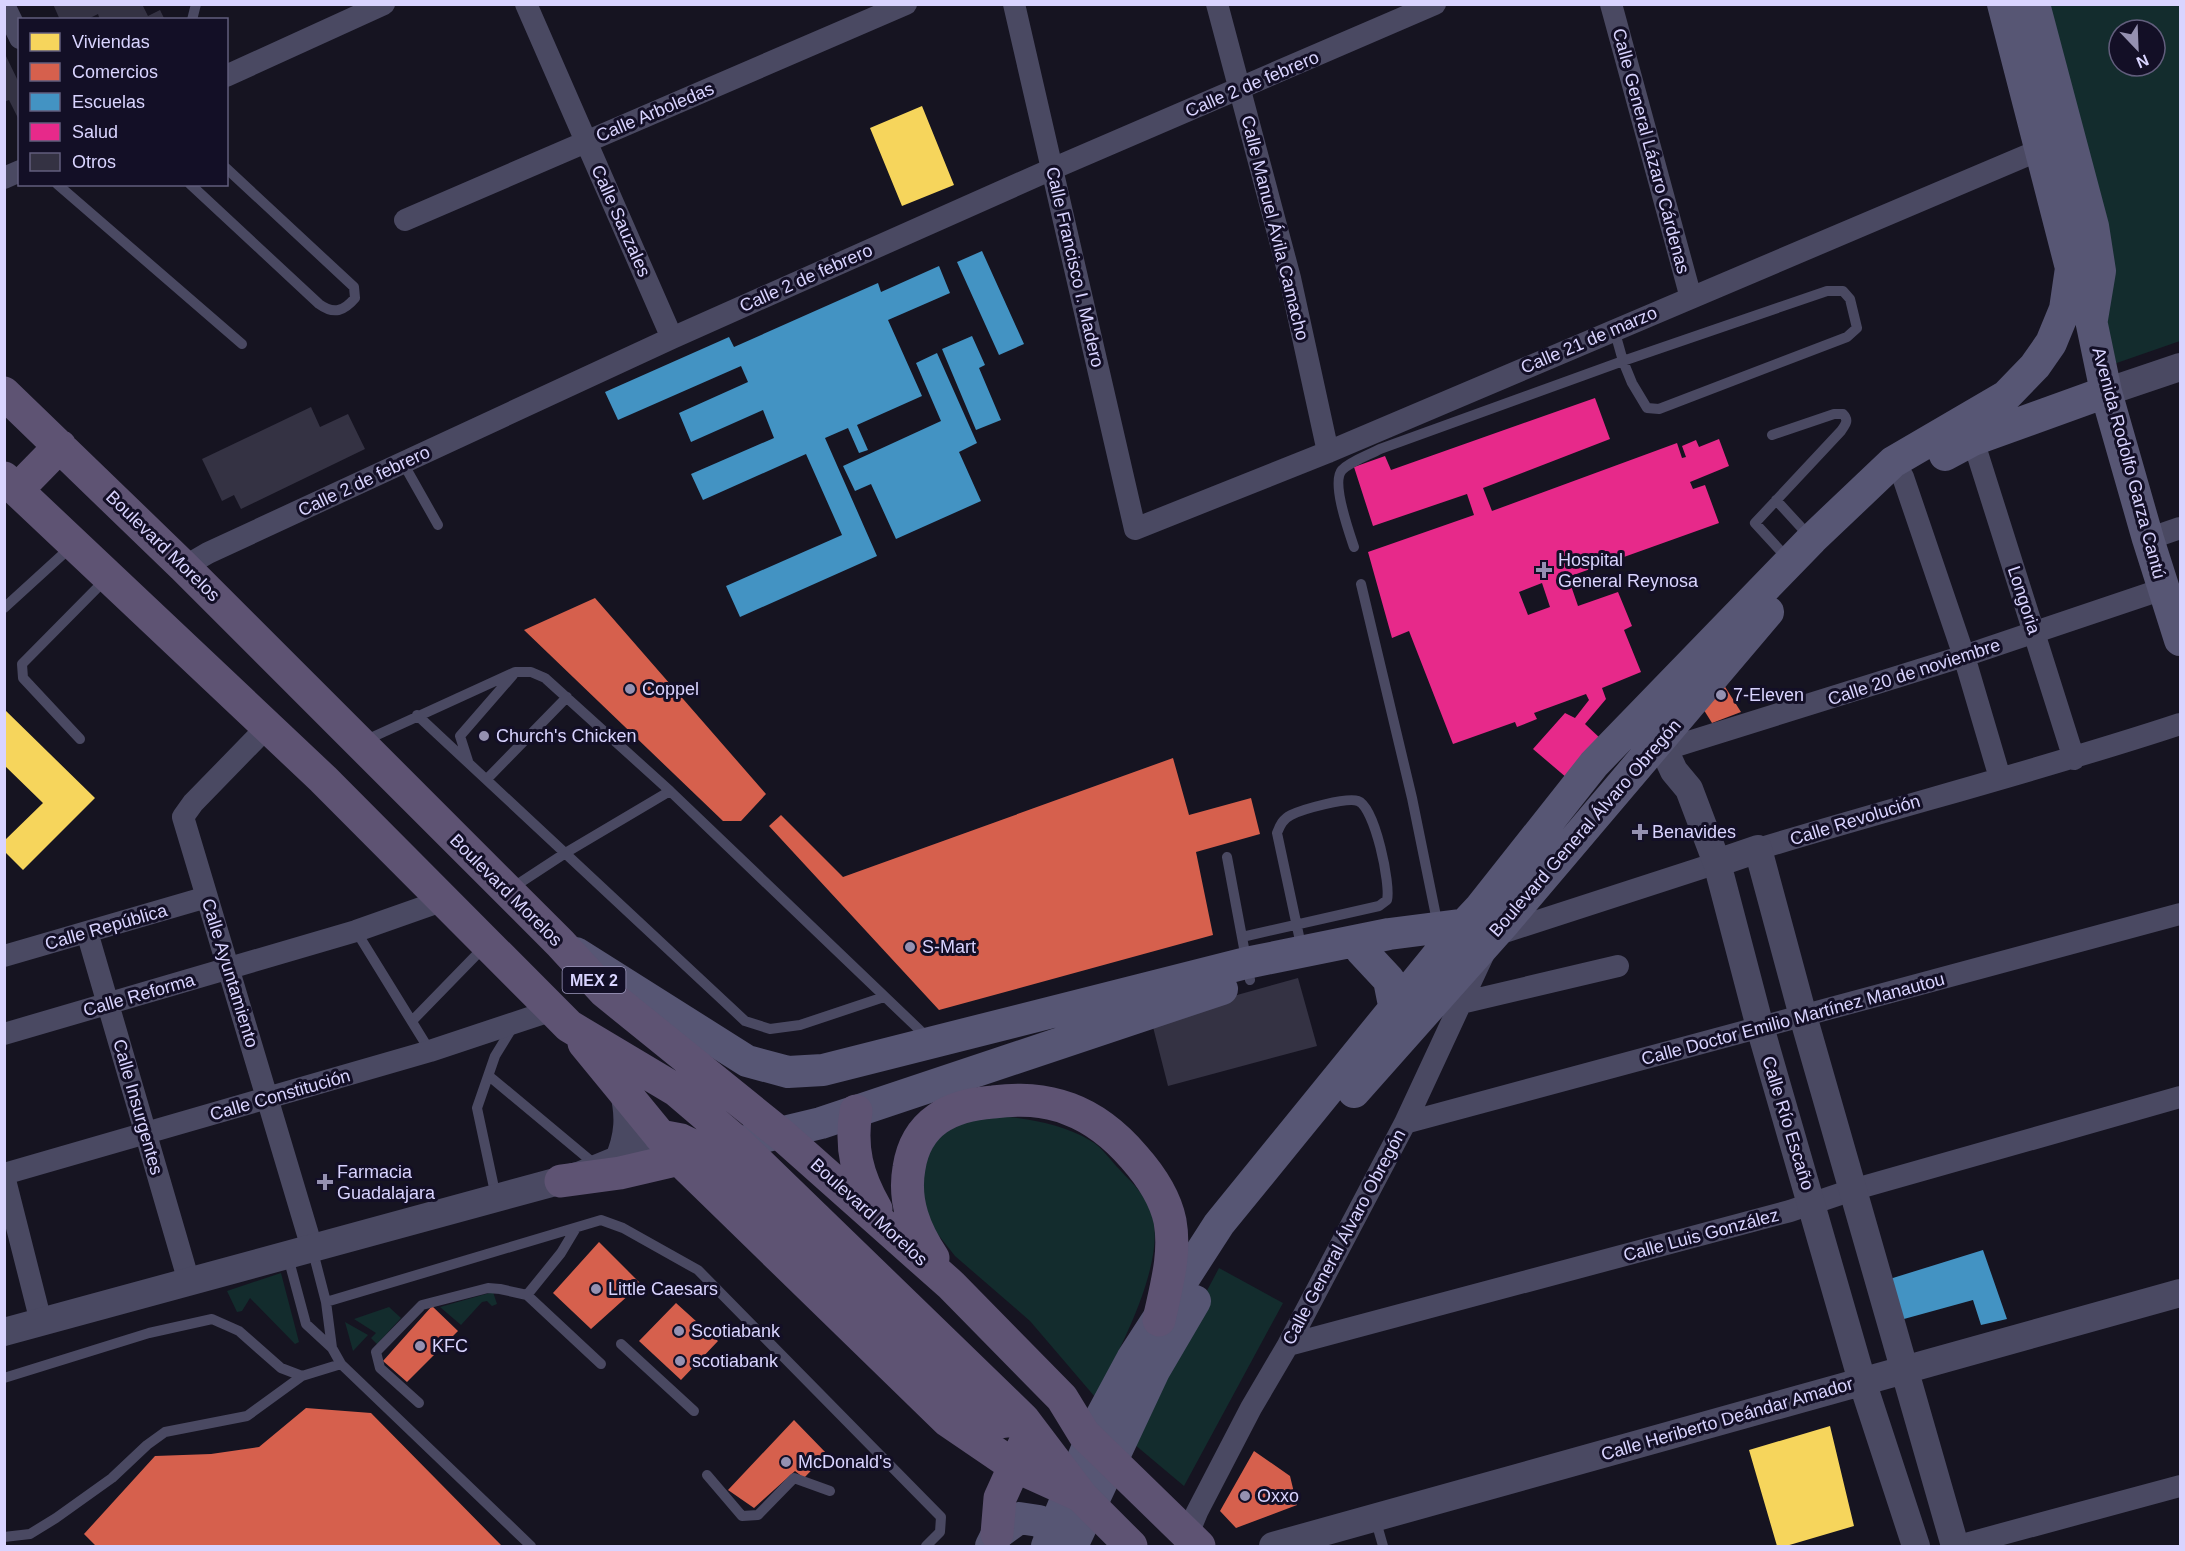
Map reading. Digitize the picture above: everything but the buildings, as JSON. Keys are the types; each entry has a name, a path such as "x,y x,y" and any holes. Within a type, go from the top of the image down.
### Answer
{"main road":[{"name":"Avenida Rodolfo Garza Cantú","path":"2003,4 2071,268 2091,320 2106,392 2163,589 2181,640"},
{"name":"Avenida Rodolfo Garza Cantú","path":"2034,4 2093,226 2100,271 2091,320"},
{"path":"1971,430 2035,366 2051,343 2065,309 2071,268"},
{"name":"Boulevard General Álvaro Obregón","path":"1143,1365 1159,1320 1219,1224 1395,1010 1450,930 1625,730 1898,470 1971,430 2106,392"},
{"name":"Boulevard Morelos","path":"4,393 360,742 560,943 605,992 782,1135 951,1284 1062,1398 1084,1434 1194,1540"},
{"path":"11,484 60,446"},
{"name":"MEX 2","path":"11,484 323,779 561,1018 676,1090 696,1148 1023,1419 1082,1497 1131,1546"},
{"name":"Boulevard General Álvaro Obregón","path":"1143,1365 1273,1187 1510,926 1661,746 1796,567"},
{"path":"323,779 360,742"},
{"path":"560,943 747,1061 788,1072 823,1070 1302,947 1450,930 1510,926"},
{"path":"1302,947 1361,950 1450,930"},
{"path":"1361,950 1389,980 1395,1010"},
{"path":"561,1181 620,1173 696,1148 782,1135 1068,1038 1246,960"},
{"path":"561,1018 623,1089 696,1148 946,1420 1013,1465 1082,1497"},
{"path":"931,1041 958,1048 1033,1036 1068,1038"},
{"path":"893,1232 876,1208 858,1174 852,1132 856,1111 874,1088 919,1065 925,1058 931,1041"},
{"path":"678,1050 676,1090 696,1148"},
{"path":"951,1284 919,1235 912,1219 908,1176 915,1145 924,1130 948,1111 980,1102 1032,1099 1069,1109 1092,1120 1117,1138 1145,1170 1159,1191 1169,1219 1172,1255 1159,1320"},
{"path":"1047,1546 1097,1424 1143,1365"},
{"path":"994,1540 1019,1518 1039,1521 1073,1546 1143,1365"},
{"path":"994,1540 1000,1498 1024,1444 1023,1419 1044,1422 1084,1434"}],"street":[{"path":"228,75 384,4"},
{"name":"Calle Sauzales","path":"526,4 672,338"},
{"name":"Calle Arboledas","path":"405,220 906,4"},
{"name":"Calle Francisco I. Madero","path":"1014,4 1135,529"},
{"name":"Calle Manuel Ávila Camacho","path":"1217,4 1290,278 1328,452"},
{"name":"Calle 2 de febrero","path":"184,567 208,553 672,338 1052,169 1435,4"},
{"name":"Calle General Lázaro Cárdenas","path":"1611,4 1691,298"},
{"path":"4,5 18,34"},
{"name":"Calle 21 de marzo","path":"1135,529 1328,452 2042,149"},
{"path":"4,178 18,172"},
{"path":"2106,392 2181,367"},
{"name":"Longoria","path":"1971,430 2074,759"},
{"path":"1898,470 1964,656 2000,778"},
{"path":"2148,539 2181,528"},
{"name":"Calle 20 de noviembre","path":"1661,746 1964,656 2163,589"},
{"name":"Calle Revolución","path":"1510,926 1758,849 2000,778 2074,759 2181,724"},
{"name":"Calle Ayuntamiento","path":"268,726 225,769 183,817 268,1098 300,1251"},
{"path":"1625,730 1661,746"},
{"name":"Calle Río Escaño","path":"1661,746 1674,771 1689,789 1717,863 1760,1027 1862,1381 1916,1546"},
{"path":"1758,849 1902,1370 1956,1546 2181,1486"},
{"name":"Calle República","path":"4,956 207,897"},
{"name":"Calle Reforma","path":"4,1034 356,931 444,900"},
{"name":"Calle Doctor Emilio Martínez Manautou","path":"1405,1123 2181,914"},
{"name":"Calle General Álvaro Obregón","path":"1194,1540 1197,1512 1245,1418 1288,1345 1405,1123 1461,1003 1510,926"},
{"name":"Calle Insurgentes","path":"87,932 189,1282"},
{"path":"1461,1003 1618,966"},
{"name":"Calle Constitución","path":"4,1175 430,1051 516,1023 561,1018"},
{"path":"609,1165 626,1144 629,1125 628,1107 623,1089"},
{"name":"Calle Luis González","path":"1288,1345 1779,1214 1852,1190 2181,1097"},
{"path":"4,1332 561,1181 609,1165 696,1148"},
{"path":"4,1175 41,1322"},
{"name":"Calle Heriberto Deándar Amador","path":"1273,1546 1331,1534 1375,1518 2181,1293"}],"lane":[{"path":"192,186 319,304 329,310 339,311 348,306 356,298 354,287 228,170"},
{"path":"59,186 242,344"},
{"path":"1354,547 1343,510 1338,480 1345,467 1380,449 1623,361 1827,291 1843,291 1850,299 1857,328 1847,337 1659,409 1647,408 1642,401 1623,361 1614,329"},
{"path":"1772,435 1834,414 1843,414 1846,417 1847,423 1841,431 1755,523 1796,567"},
{"path":"403,463 438,525"},
{"path":"1776,500 1817,545"},
{"path":"4,608 75,544"},
{"path":"80,739 23,678 22,664 109,576"},
{"path":"1361,584 1412,798 1450,930"},
{"path":"360,742 371,740 417,715 515,672 531,672 545,678 670,791 931,1041"},
{"path":"469,762 460,736 515,672"},
{"path":"487,779 567,698"},
{"path":"417,715 567,852 745,1021 770,1029 800,1025 884,997"},
{"path":"507,891 567,852 670,791"},
{"path":"1227,858 1246,960 1302,947 1387,900 1389,891 1380,846 1367,808 1359,801 1344,801 1290,815 1281,822 1277,832 1302,947"},
{"path":"356,931 430,1051"},
{"path":"412,1021 488,943"},
{"path":"496,1198 477,1115 479,1102 499,1049 516,1023"},
{"path":"489,1076 609,1165"},
{"path":"326,1302 601,1220 623,1228 698,1270 941,1516 940,1532 926,1546"},
{"path":"527,1295 561,1253 576,1228"},
{"path":"300,1251 326,1302 332,1348"},
{"path":"300,1251 306,1324 332,1348 341,1365 531,1546"},
{"path":"419,1403 380,1368 375,1358 376,1352 422,1305 488,1288 527,1295 601,1364"},
{"path":"4,1378 149,1333 212,1319 239,1331 281,1368 302,1376"},
{"path":"621,1344 694,1411"},
{"path":"4,1537 30,1534 56,1518 112,1478 165,1432 247,1416 302,1376 341,1365"},
{"path":"707,1475 742,1516 758,1515 794,1478 830,1491"},
{"path":"1375,1518 1383,1546"}],"green space":[{"path":"2032,5 2180,5 2180,341 2108,366"},
{"path":"982,1114 1052,1125 1091,1141 1103,1150 1143,1195 1152,1214 1155,1234 1153,1257 1147,1282 1127,1333 1095,1397 1030,1321 955,1256 917,1208 925,1155 939,1135"},
{"path":"1219,1268 1283,1303 1184,1486 1128,1439"},
{"path":"281,1273 299,1342 295,1344 250,1298 242,1311 237,1312 227,1291"},
{"path":"493,1292 497,1304 492,1306 487,1301 482,1302 461,1325 440,1307"},
{"path":"389,1307 401,1318 377,1344 371,1338 376,1333 354,1319"},
{"path":"345,1322 368,1335 353,1351"}],"place":[{"name":"Hospital General Reynosa","path":"1544,570"},
{"name":"Coppel","path":"630,689"},
{"name":"7-Eleven","path":"1721,695"},
{"name":"Church's Chicken","path":"484,736"},
{"name":"Benavides","path":"1640,832"},
{"name":"S-Mart","path":"910,947"},
{"name":"Farmacia Guadalajara","path":"325,1182"},
{"name":"Little Caesars","path":"596,1289"},
{"name":"Scotiabank","path":"679,1331"},
{"name":"KFC","path":"420,1346"},
{"name":"scotiabank","path":"680,1361"},
{"name":"McDonald's","path":"786,1462"},
{"name":"Oxxo","path":"1245,1496"}]}
